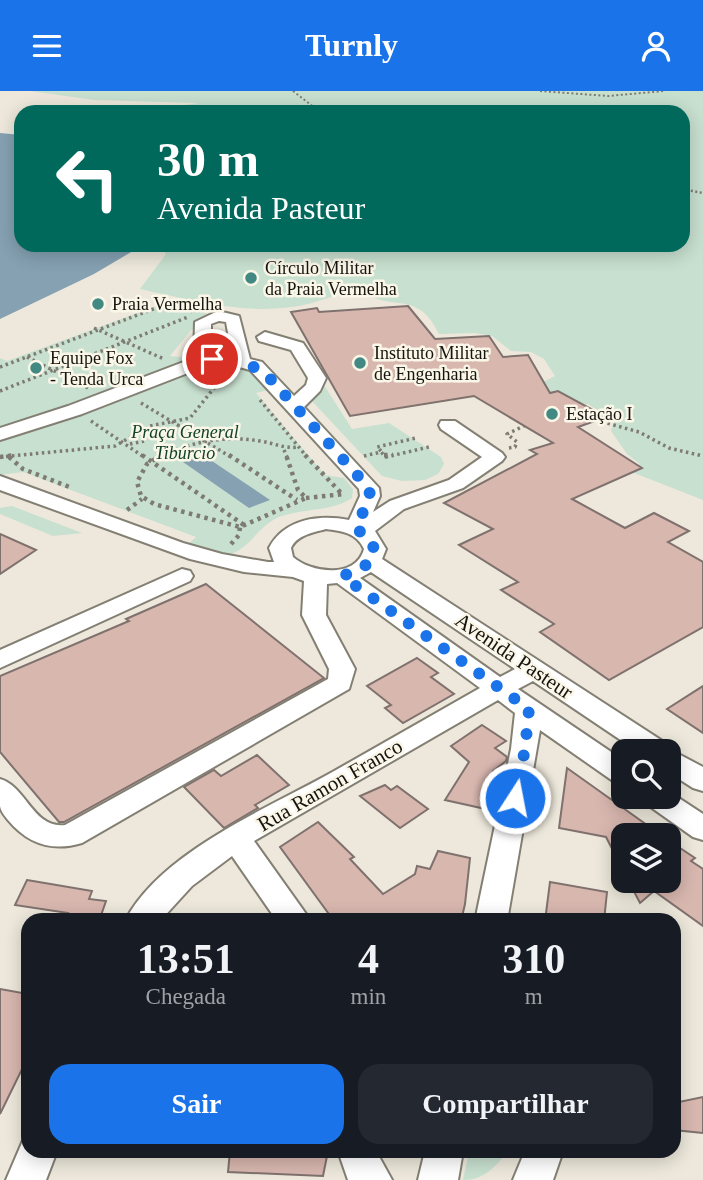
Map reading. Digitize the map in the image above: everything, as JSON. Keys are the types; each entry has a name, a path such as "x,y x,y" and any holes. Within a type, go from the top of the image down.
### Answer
{"street":[{"path":"203,361 203,322 218,316 233,319 239,360"},
{"path":"265,373 263,333 297,347 317,379 314,387 294,406"},
{"path":"0,434 75,410 203,361 225,358 239,360 265,373 369,488 370,496 359,530"},
{"path":"359,530 397,505 456,484 494,458 494,454 448,425"},
{"path":"0,482 187,552 224,563 317,574 370,562 375,549 373,543 359,530 326,523 296,529 280,544 278,554 283,562 317,574"},
{"path":"0,497 34,496"},
{"name":"Avenida Pasteur","path":"370,562 639,739"},
{"path":"0,789 39,834 49,838 71,835 340,683 342,669 314,615 317,574"},
{"name":"Avenida Pasteur","path":"317,574 499,689 611,766"},
{"path":"0,660 182,576"},
{"name":"Rua Ramon Franco","path":"146,913 177,881 236,839 534,670"},
{"path":"493,913 525,749 529,709"},
{"path":"681,767 703,781"},
{"path":"674,809 703,829"},
{"path":"236,839 289,913"},
{"path":"26,1180 35,1158"},
{"path":"359,1158 372,1180"},
{"path":"438,1180 443,1158"},
{"path":"533,1180 541,1158"}],"path":[{"path":"293,91 311,105"},
{"path":"540,91 608,96 664,91"},
{"path":"0,367 47,347 170,303 196,314 0,391"},
{"path":"96,329 184,368"},
{"path":"26,357 179,425 298,500"},
{"path":"0,359 8,364"},
{"path":"127,442 146,428 193,416 239,360"},
{"path":"255,392 298,447 342,494"},
{"path":"75,410 127,442 242,526"},
{"path":"596,420 639,432 669,448 703,456"},
{"path":"174,430 179,425"},
{"path":"504,449 514,447 517,442 507,434 524,426"},
{"path":"146,428 153,432"},
{"path":"415,438 376,447 386,457 429,447"},
{"path":"142,499 136,484 141,472 152,460 205,440 250,439 284,450 298,447"},
{"path":"0,457 110,447 144,441"},
{"path":"284,450 298,490 306,498"},
{"path":"359,457 381,452"},
{"path":"8,456 23,469 81,492"},
{"path":"142,499 242,526 298,500 369,488"},
{"path":"127,510 142,499"},
{"path":"116,505 138,514"},
{"path":"223,545 236,541 242,526"}],"green space":[{"path":"30,91 703,91 703,500 629,471 640,464 627,454 611,431 614,421 588,404 568,406 551,400 543,382 555,376 544,359 531,352 511,351 492,336 475,333 439,334 430,319 411,305 380,300 358,286 312,303 269,309 204,303 140,289 166,254 165,252 690,252 690,105 186,105 198,103 94,100"},
{"name":"Praça General Tibúrcio","path":"173,300 206,311 207,327 191,330 170,356 249,365 268,390 256,393 325,475 344,478 353,489 352,498 335,506 279,517 242,548 228,555 217,555 187,545 196,537 23,472 0,475 0,358 7,361"},
{"path":"322,382 352,429 389,423 441,457 444,464 438,474 425,480 402,481 382,476 312,401"},
{"path":"12,506 82,533 53,536 0,514 0,508"},
{"path":"468,1158 502,1158 483,1175 463,1180"}],"water":[{"path":"0,133 14,134 14,252 131,252 94,274 0,319"},
{"path":"203,455 270,500 249,508 183,462"}],"building":[{"path":"408,306 435,339 489,336 503,357 528,355 550,393 558,391 606,417 578,427 642,468 572,499 625,528 654,513 689,531 668,542 703,562 703,627 609,680 540,632 554,624 501,590 518,582 459,545 493,529 444,503 537,454 530,450 553,443 474,396 350,416 291,312 317,308 319,312"},
{"path":"0,534 36,550 0,574"},
{"path":"206,584 324,678 64,822 59,822 0,752 0,676 129,621 126,619"},
{"path":"417,658 438,673 431,677 454,694 403,723 385,708 391,705 367,686"},
{"path":"703,686 703,733 667,709"},
{"path":"482,725 506,741 495,748 507,757 506,761 493,771 490,810 445,800 469,762 451,746"},
{"path":"257,755 289,785 224,828 184,787 214,770 221,776"},
{"path":"567,768 611,799 611,809 625,809 644,823 611,823 611,847 606,837 559,828"},
{"path":"385,785 391,790 397,786 428,809 400,828 360,796"},
{"path":"318,822 354,857 350,859 383,894 415,874 417,866 430,869 438,851 470,858 463,913 328,913 280,847"},
{"path":"681,849 695,858 691,861 703,869 703,926 657,893 681,893"},
{"path":"27,880 92,891 89,899 106,901 102,913 68,913 15,905"},
{"path":"550,882 607,892 605,913 546,913"},
{"path":"635,893 652,893 640,903"},
{"path":"0,989 21,993 21,1071 0,1114"},
{"path":"703,1097 703,1133 681,1131 681,1102"},
{"path":"229,1158 327,1158 323,1176 228,1172"}],"place":[{"name":"Círculo Militar da Praia Vermelha","path":"251,278"},
{"name":"Praia Vermelha","path":"98,304"},
{"name":"Instituto Militar de Engenharia","path":"360,363"},
{"name":"Equipe Fox - Tenda Urca","path":"36,368"},
{"name":"Estação I","path":"552,414"}],"route":[{"path":"212,359 242,361 265,373 369,488 370,496 356,528 373,543 374,556 363,568 342,576 529,709 525,749 515,798"}]}
